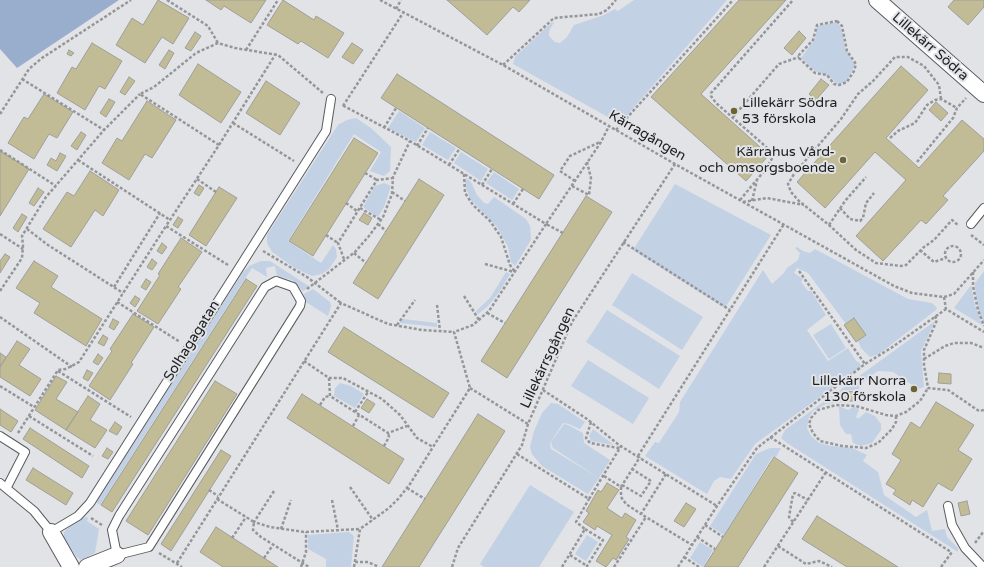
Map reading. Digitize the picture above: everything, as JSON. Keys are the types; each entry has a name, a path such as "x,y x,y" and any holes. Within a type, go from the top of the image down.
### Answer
{"street":[{"name":"Lillekärr Södra","path":"877,0 980,91"},
{"path":"51,532 71,567"},
{"path":"87,567 117,555"}],"lane":[{"name":"Solhagagatan","path":"51,532 82,512 90,503 326,131 331,99"},
{"path":"968,228 984,208"},
{"path":"276,281 288,284 293,287 299,295 301,301 300,306 149,547 117,555 112,530 119,516 265,287 276,281"},
{"path":"0,436 25,452 3,485 34,511 51,532"},
{"path":"948,506 952,525 965,548 983,567"}],"path":[{"path":"0,114 22,79 42,58 130,0"},
{"path":"167,0 208,26 218,43"},
{"path":"246,50 278,0"},
{"name":"Kärragången","path":"380,0 503,65 675,164 894,286 912,293 944,297"},
{"path":"396,9 401,0"},
{"path":"503,65 554,18 599,14 607,10 616,0"},
{"path":"616,130 733,0"},
{"path":"740,200 773,157 772,152 716,103 711,96 711,93 793,0"},
{"path":"343,106 403,13"},
{"path":"733,117 779,64 799,57 813,40 816,27 820,24 837,20 842,26 847,50 856,62 856,67 846,83 837,85 827,75 815,73 803,63 799,57"},
{"path":"0,292 22,258 22,236 46,197 104,130 140,94 154,87 196,53 218,43 246,50 275,54 331,99 410,141 449,166 563,233"},
{"path":"12,444 58,370 72,366 79,362 233,123 275,54"},
{"path":"941,99 939,85 924,66 903,56 893,58 873,82 858,94 841,119 791,177 789,188 794,196 856,250 876,262 901,266 934,240 952,220 961,227"},
{"path":"22,79 104,130"},
{"path":"916,162 953,118 957,108 980,91"},
{"path":"140,94 219,145"},
{"path":"890,138 898,131 915,123 931,102 941,99 957,108"},
{"path":"384,128 396,108"},
{"path":"233,123 303,167"},
{"path":"253,245 307,277 340,303 388,324 422,330 454,332 473,325 487,313 572,186 600,142 608,126"},
{"path":"417,146 428,128"},
{"path":"314,284 354,253 370,236 381,220 392,192 393,178 410,141"},
{"path":"575,181 560,171 570,156 600,142"},
{"path":"449,166 460,148"},
{"path":"0,150 56,186"},
{"path":"78,160 170,220"},
{"path":"572,186 589,195 591,178 587,162"},
{"name":"Lillekärrsgången","path":"452,567 458,548 522,446 528,424 572,322 675,164"},
{"path":"482,185 492,169"},
{"path":"365,173 377,180 393,178"},
{"path":"464,174 465,193 498,232 507,252 510,265 515,272"},
{"path":"829,225 840,208 866,177"},
{"path":"197,179 216,192"},
{"path":"751,201 757,179"},
{"path":"338,243 377,180"},
{"path":"513,204 523,189"},
{"path":"392,192 406,200"},
{"path":"840,208 850,219 860,222 863,218 866,203 874,193"},
{"path":"743,202 767,198 805,206"},
{"path":"346,203 357,211"},
{"path":"360,208 381,220"},
{"path":"114,288 160,213"},
{"path":"378,224 386,231"},
{"path":"692,545 641,514 624,501 620,491 621,486 784,224"},
{"path":"166,226 236,271"},
{"path":"968,228 984,245"},
{"path":"27,229 48,245 123,293"},
{"path":"0,234 23,249"},
{"path":"326,235 338,243 344,260"},
{"path":"623,242 730,310"},
{"path":"920,250 934,262 946,258 951,261 956,261 961,255 960,250 956,246 949,247 946,251 946,258"},
{"path":"354,253 366,263"},
{"path":"984,260 954,294 944,297 946,309 984,332"},
{"path":"485,264 515,272"},
{"path":"799,271 865,364"},
{"path":"974,272 973,286 978,310 984,326"},
{"path":"464,296 479,320"},
{"path":"397,326 415,300"},
{"path":"117,302 189,347"},
{"path":"177,563 340,303"},
{"path":"437,305 440,331"},
{"path":"678,567 717,506 757,448 865,364 892,348 946,309"},
{"path":"487,313 505,323"},
{"path":"896,416 896,422 892,429 878,443 866,448 842,446 820,440 813,433 809,424 811,418 818,410 836,405 856,406 886,415 896,416 906,412 920,401 928,388 924,350 937,320 935,316"},
{"path":"0,317 72,366"},
{"path":"454,332 470,388 528,424"},
{"path":"924,360 945,346 954,342 971,343 984,348"},
{"path":"304,361 329,378 343,378 382,399 400,415 417,438 433,447"},
{"path":"58,370 140,423"},
{"path":"329,378 330,396"},
{"path":"0,386 34,407"},
{"path":"209,490 254,522 282,529 306,532 360,529 389,508 407,488 470,388"},
{"path":"928,388 948,390 979,410 984,410"},
{"path":"543,390 591,422 621,446 717,506"},
{"path":"355,412 368,392"},
{"path":"320,405 325,397 330,396"},
{"path":"330,396 388,433"},
{"path":"353,426 359,414"},
{"path":"29,416 93,456"},
{"path":"591,422 586,438 590,443 618,448 621,446"},
{"path":"388,433 407,426"},
{"path":"384,446 389,437 388,433"},
{"path":"770,437 951,552 960,553 965,548"},
{"path":"570,555 588,566 603,540 576,522 621,446"},
{"path":"517,454 590,499"},
{"path":"604,476 641,496 651,481 632,469"},
{"path":"764,567 826,472"},
{"path":"641,514 666,474"},
{"path":"350,487 373,520"},
{"path":"407,488 425,499"},
{"path":"274,491 254,522 253,530 273,545 309,567"},
{"path":"793,522 789,517 792,494 795,493 808,500"},
{"path":"282,529 291,500"},
{"path":"332,500 338,530"},
{"path":"82,512 106,528 112,530"},
{"path":"232,538 246,517"},
{"path":"614,567 646,517"},
{"path":"705,525 723,537"},
{"path":"354,567 360,529"},
{"path":"562,567 585,529"},
{"path":"301,567 306,552 306,532"},
{"path":"697,537 715,549"},
{"path":"264,558 273,545"},
{"path":"778,546 806,566 819,561 830,566"},
{"path":"149,547 182,567"},
{"path":"941,567 951,552"},
{"path":"684,557 700,567"},
{"path":"355,562 368,562 379,567"}],"shaded area":[{"path":"0,0 119,0 17,68 0,49"},
{"path":"634,0 727,0 622,121 615,121 513,64 515,57 551,23 554,22 549,31 549,36 555,42 560,43 567,37 574,25 604,15 615,9 618,11"},
{"path":"838,22 842,31 845,48 855,65 847,81 838,85 829,76 815,71 801,58 815,39 817,26"},
{"path":"399,111 425,128 416,142 388,128"},
{"path":"356,118 371,128 391,147 390,171 384,176 370,171 381,152 354,134 288,241 321,263 333,245 336,249 337,257 329,269 322,274 312,276 295,268 272,252 267,243 267,235 338,125 347,120"},
{"path":"430,132 456,148 448,160 422,145"},
{"path":"461,152 488,169 481,181 454,163"},
{"path":"494,172 519,189 512,200 486,183"},
{"path":"466,178 471,182 477,195 484,203 488,204 494,197 526,219 530,226 531,240 515,266 511,262 508,247 497,227 470,199 465,185"},
{"path":"384,183 391,186 384,207 378,217 363,207 375,186"},
{"path":"675,184 771,235 725,308 633,250"},
{"path":"797,247 810,253 815,249 908,299 932,303 937,308 879,354 870,357 861,348 858,341 866,335 854,318 846,324 808,273 797,268 794,273 803,279 801,282 808,291 811,291 826,315 807,330 828,361 848,348 856,361 860,363 861,367 755,444 731,479 720,477 714,481 707,494 645,456 655,442 659,443 679,412 680,402 763,270 772,284 784,273 787,268 798,260 800,253 795,248"},
{"path":"261,261 270,261 310,287 303,291 292,280 277,276 275,266 266,268 267,277 252,268 100,505 96,502 243,272 249,266"},
{"path":"984,271 984,324 979,312 975,283"},
{"path":"506,272 510,274 500,291 488,306 478,314 476,311 490,298"},
{"path":"632,273 703,317 682,350 612,305"},
{"path":"971,285 975,305 982,325 954,308"},
{"path":"313,289 330,302 331,306 328,316 306,302 304,294"},
{"path":"607,310 680,356 659,389 586,342"},
{"path":"403,319 437,323 437,327 400,323"},
{"path":"935,321 921,351 924,387 918,389 893,372 878,371 866,379 858,390 844,390 843,402 826,404 813,411 809,417 807,428 811,436 819,443 852,448 867,455 863,461 878,472 884,495 916,517 927,510 932,531 945,529 947,537 958,548 958,552 781,438 785,430"},
{"path":"831,324 846,348 829,359 813,335"},
{"path":"588,360 649,398 633,424 571,386"},
{"path":"340,383 351,386 364,394 355,408 334,396 335,388"},
{"path":"551,403 558,404 585,422 580,429 563,423 550,443 551,449 599,478 588,494 542,466 532,454 530,447 534,431 542,413"},
{"path":"839,406 848,410 853,407 858,408 859,410 856,417 858,419 866,412 875,416 881,424 881,430 872,443 861,446 853,443 851,434 846,434 840,425"},
{"path":"564,424 583,433 584,443 610,460 599,478 553,448 551,442"},
{"path":"593,429 614,445 591,441 589,436"},
{"path":"770,448 781,448 776,457 773,456 724,535 710,526 756,454"},
{"path":"530,485 574,512 539,567 484,567 480,564"},
{"path":"86,517 88,518 87,521 99,529 95,553 81,560 77,557 64,539 64,532 73,523"},
{"path":"349,532 354,536 351,567 326,567 326,559 308,549 308,535"},
{"path":"587,535 598,542 586,561 575,554"},
{"path":"700,542 713,550 703,567 690,558"}],"building":[{"path":"158,0 189,18 173,44 162,37 145,63 116,45 132,18 143,25"},
{"path":"206,0 266,0 251,23 224,6 221,10"},
{"path":"283,0 314,20 316,16 344,33 328,58 301,41 298,44 267,25"},
{"path":"447,0 530,0 519,12 513,7 487,35"},
{"path":"739,0 786,0 701,94 769,155 746,181 651,97"},
{"path":"954,0 984,0 984,7 968,25 948,7"},
{"path":"799,31 806,38 792,55 784,48"},
{"path":"195,32 201,36 191,51 185,48"},
{"path":"92,43 122,61 105,89 99,86 85,110 57,93 72,67 76,69"},
{"path":"352,43 363,50 353,64 342,57"},
{"path":"69,50 74,53 71,56 67,54"},
{"path":"169,50 174,53 165,69 159,65"},
{"path":"198,64 241,92 221,123 179,95"},
{"name":"Kärrahus Vård- och omsorgsboende","path":"901,66 928,90 886,138 919,168 962,120 984,139 984,151 943,196 948,200 926,224 921,220 883,261 856,236 906,180 875,152 825,208 797,182"},
{"path":"397,74 554,175 539,199 381,98"},
{"path":"129,77 135,81 125,95 120,92"},
{"path":"821,79 829,85 816,100 809,94"},
{"path":"266,81 300,103 280,135 246,113"},
{"path":"44,94 73,112 57,138 49,134 34,159 8,143 24,117 28,119"},
{"path":"109,99 115,102 106,117 100,113"},
{"path":"147,101 176,120 152,158 145,154 129,180 102,163 117,138 122,141"},
{"path":"936,102 948,113 941,121 929,110"},
{"path":"81,132 86,135 77,150 71,146"},
{"path":"354,138 378,153 313,256 289,241"},
{"path":"0,151 29,169 0,216"},
{"path":"60,153 66,156 57,171 47,165 51,158 56,161"},
{"path":"90,171 119,190 103,216 95,210 71,247 43,229 67,192 74,196"},
{"path":"419,179 444,195 378,299 353,283"},
{"path":"199,185 204,188 199,196 194,193"},
{"path":"219,187 237,198 206,246 189,235"},
{"path":"38,188 44,192 34,206 29,203"},
{"path":"586,196 612,212 507,378 481,361"},
{"path":"364,213 372,218 368,225 359,220"},
{"path":"22,214 27,217 18,232 13,228"},
{"path":"178,217 183,220 178,228 173,225"},
{"path":"181,238 202,252 178,287 181,289 158,324 137,311"},
{"path":"162,243 167,247 162,254 157,251"},
{"path":"5,254 10,257 0,273 0,261"},
{"path":"152,259 157,263 152,270 147,267"},
{"path":"34,261 58,276 51,287 102,319 86,346 34,313 40,303 16,288"},
{"path":"146,279 151,282 146,290 141,287"},
{"path":"246,279 257,286 112,512 101,505"},
{"path":"135,296 140,299 135,307 130,303"},
{"path":"133,314 154,327 110,400 89,386 112,351 110,349"},
{"path":"854,318 866,335 856,342 844,325"},
{"path":"113,319 119,322 114,330 109,327"},
{"path":"344,327 449,393 433,418 328,352"},
{"path":"103,335 108,338 104,346 98,343"},
{"path":"17,341 30,349 19,365 41,379 30,396 0,377 0,367"},
{"path":"0,353 6,357 0,367"},
{"path":"98,354 103,358 98,365 93,362"},
{"path":"87,370 93,373 88,381 83,378"},
{"path":"939,373 951,374 951,384 938,383"},
{"path":"56,376 67,382 56,399 78,412 66,430 35,410"},
{"path":"215,381 237,394 148,535 126,521"},
{"path":"846,391 854,392 854,401 845,401"},
{"path":"302,394 404,459 389,484 287,418"},
{"path":"88,396 100,404 90,420 107,430 95,448 66,430"},
{"path":"367,399 375,404 369,413 361,408"},
{"path":"936,402 974,425 958,450 972,459 952,491 938,483 923,507 912,500 910,505 893,494 896,490 886,484 901,460 892,454 911,422 920,428"},
{"path":"0,409 18,421 11,432 0,425"},
{"path":"478,414 505,431 419,567 382,567"},
{"path":"115,422 122,427 117,435 109,431"},
{"path":"30,428 89,466 82,478 23,439"},
{"path":"107,448 113,452 108,459 102,456"},
{"path":"221,450 231,456 171,551 161,544"},
{"path":"774,457 798,473 738,567 704,567"},
{"path":"33,468 73,493 66,505 26,480"},
{"path":"607,483 619,490 607,508 622,518 625,513 636,520 626,537 629,539 616,560 613,558 606,567 596,561 612,535 597,526 595,530 583,522 589,513 586,511 598,490 601,492"},
{"path":"967,501 970,514 961,516 958,503"},
{"path":"686,503 696,509 684,527 674,521"},
{"path":"817,516 898,567 847,567 802,539"},
{"path":"216,527 278,567 223,567 200,552"}],"place":[{"name":"Lillekärr Södra 53 förskola","path":"734,111"},
{"name":"Kärrahus Vård- och omsorgsboende","path":"843,160"},
{"name":"Lillekärr Norra 130 förskola","path":"914,389"}]}
